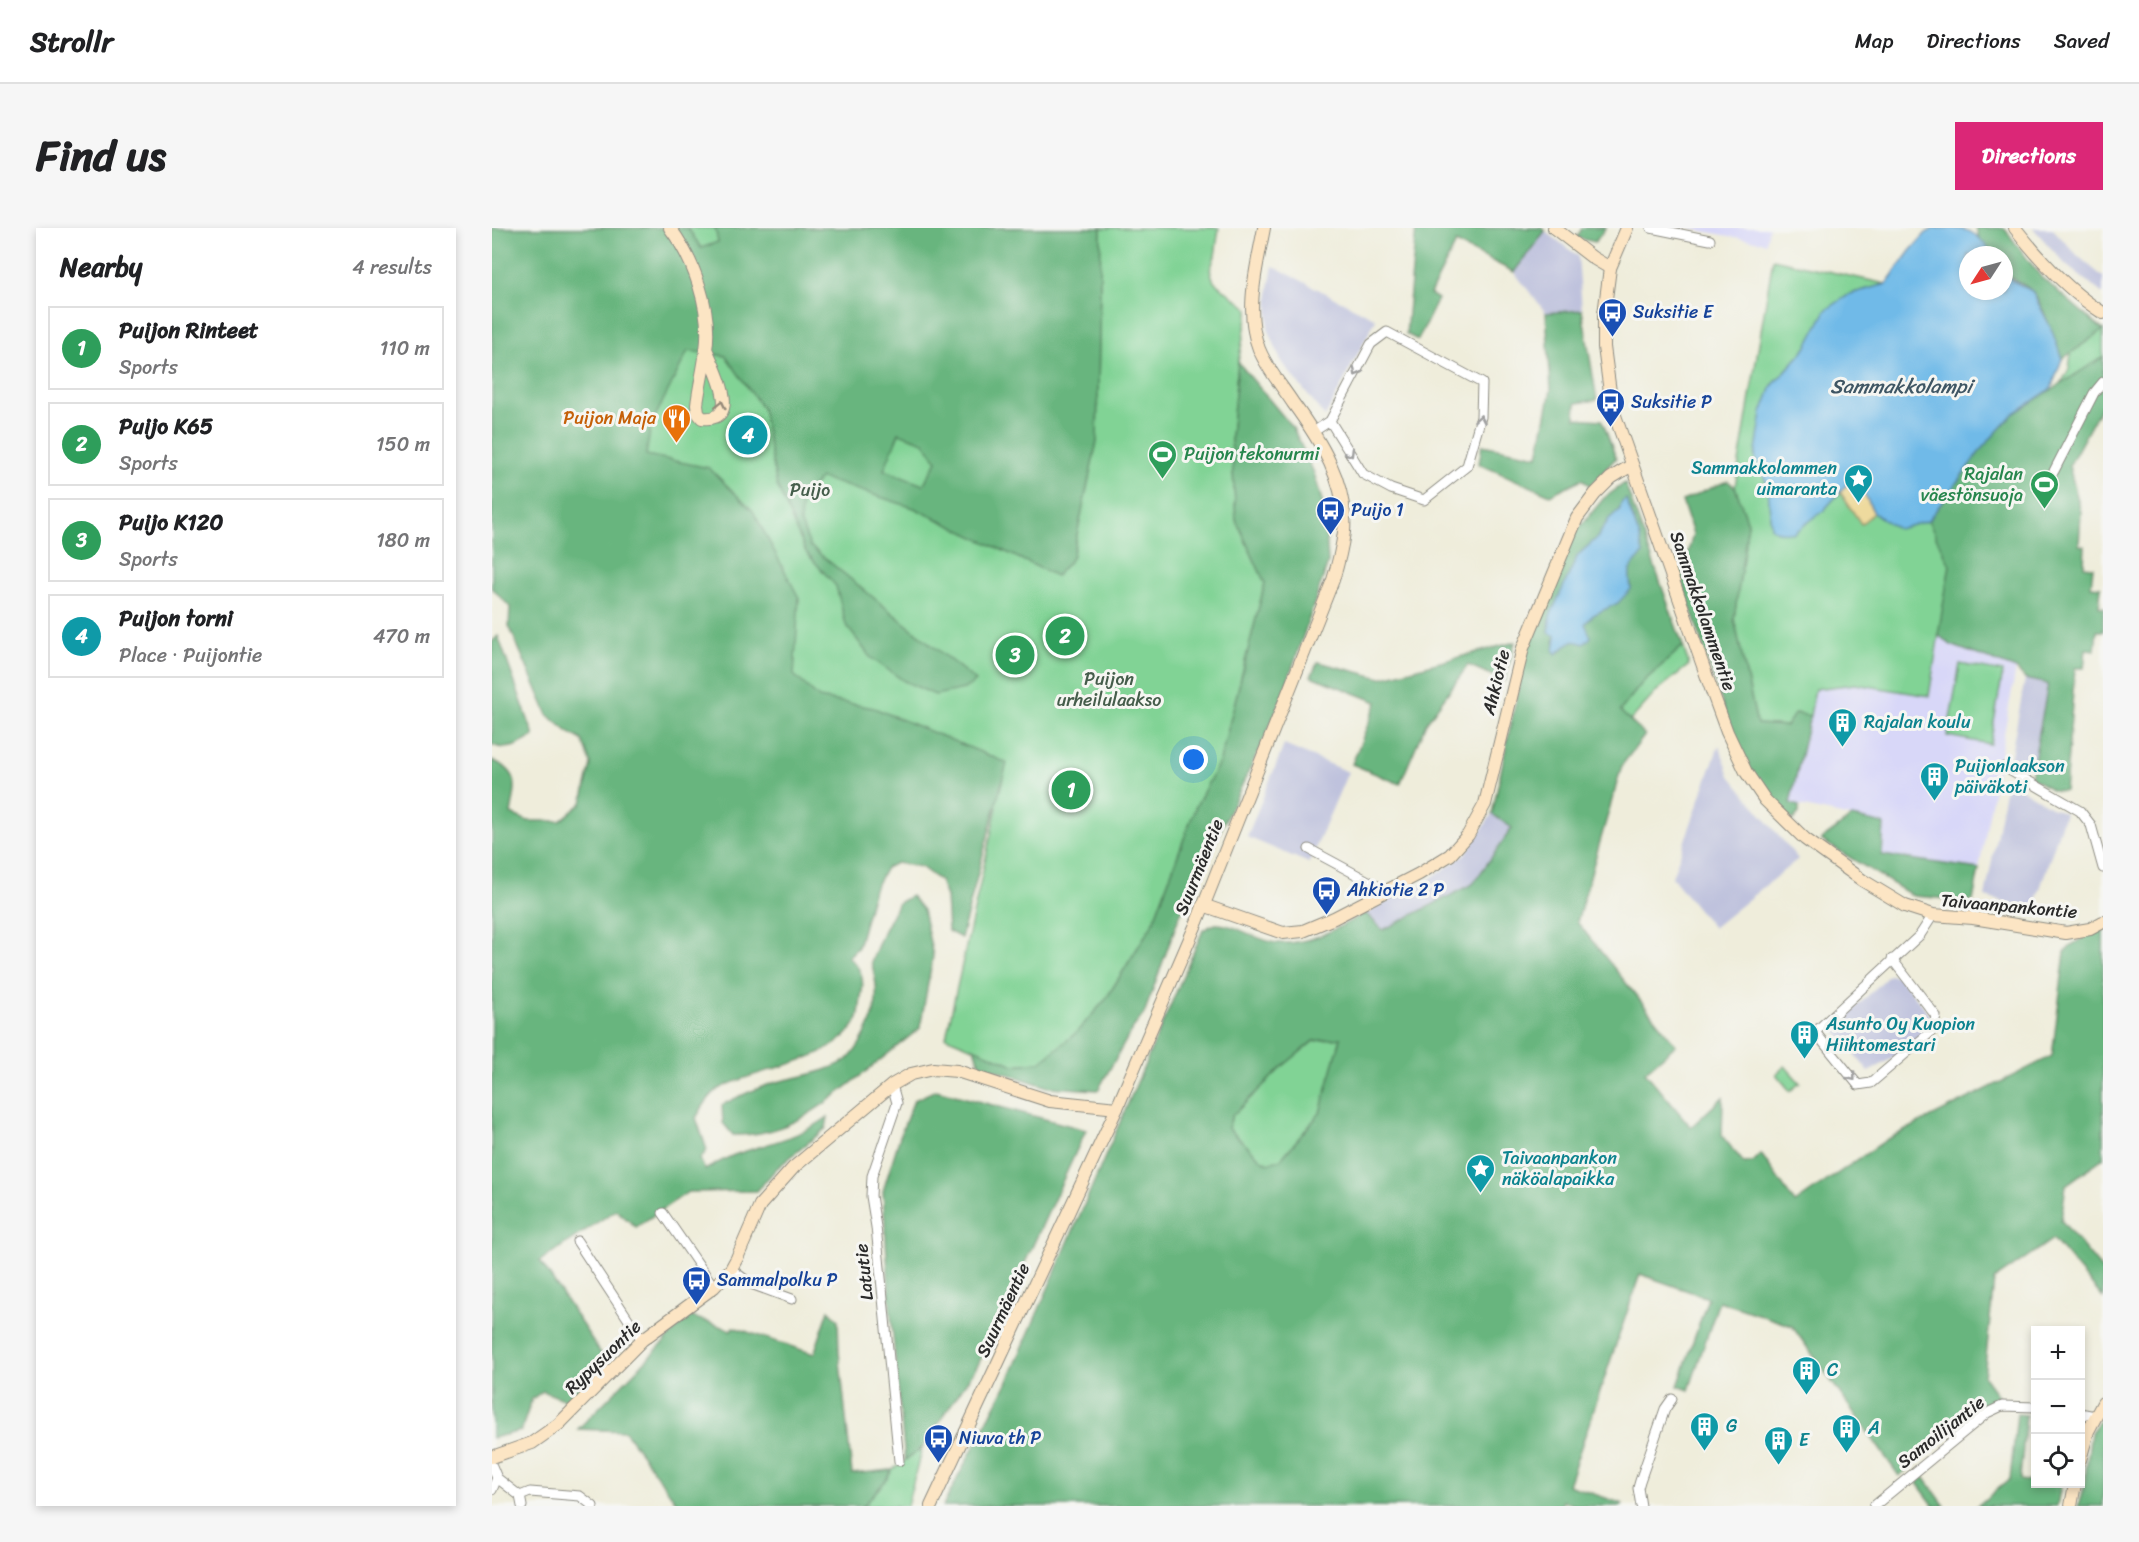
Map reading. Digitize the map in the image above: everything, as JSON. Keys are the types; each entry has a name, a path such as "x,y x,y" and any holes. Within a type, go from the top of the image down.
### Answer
{"street":[{"path":"670,228 693,265 704,310 706,349 697,405 702,418 712,419 721,412 724,392 706,349"},
{"name":"Suurmäentie","path":"931,1506 1117,1107 1203,905 1333,580 1342,549 1344,528 1341,495 1335,473 1313,432 1270,370 1258,348 1252,316 1254,276 1264,228"},
{"path":"1554,228 1593,258 1610,267"},
{"name":"Sammakkolammentie","path":"1627,228 1610,267 1604,314 1604,347 1612,407 1731,743 1746,772 1766,800 1804,839 1862,880 1905,906 1933,915"},
{"path":"1651,228 1710,240"},
{"path":"2015,228 2037,256 2073,291 2103,313"},
{"path":"1313,432 1330,421 1371,344 1388,332 1482,383 1481,417 1467,466 1424,500 1391,489 1363,474 1330,421"},
{"path":"2054,471 2094,393 2103,382"},
{"name":"Ahkiotie","path":"1203,905 1282,933 1303,931 1334,918 1419,874 1450,855 1468,835 1485,804 1523,648 1577,518 1595,494 1611,478 1632,465"},
{"path":"2004,767 2080,811 2091,825 2103,868"},
{"path":"1309,849 1385,890"},
{"name":"Taivaanpankontie","path":"1892,959 1936,1016 1933,1030 1871,1083 1865,1086 1858,1085 1815,1032 1892,959 1920,935 1933,915 1972,918 2066,933 2090,929 2103,922"},
{"name":"Rypysuontie","path":"492,1457 532,1443 559,1424 642,1340 714,1287 731,1269 760,1205 794,1167 892,1085 911,1074 927,1070 957,1071 1050,1101 1117,1107"},
{"name":"Latutie","path":"892,1085 897,1103 872,1176 871,1196 899,1461"},
{"path":"663,1213 714,1287"},
{"path":"577,1241 642,1340"},
{"path":"731,1269 751,1284 792,1299"},
{"path":"1641,1506 1638,1488 1640,1481 1665,1409 1672,1399"},
{"path":"2085,1442 2088,1431 2103,1402"},
{"name":"Samoilijantie","path":"1874,1506 1987,1413 2002,1406 2031,1407"},
{"path":"2085,1414 2095,1416"},
{"path":"492,1466 497,1478 520,1496 522,1506"},
{"path":"492,1490 497,1478"},
{"path":"2071,1506 2074,1488"},
{"path":"520,1496 530,1492 580,1496 593,1506"}],"shaded area":[{"path":"1687,228 1769,228 1766,243"},
{"path":"2033,228 2052,228 2078,256 2103,277 2103,294 2066,265"},
{"path":"1545,231 1578,256 1582,310 1546,313 1514,272"},
{"path":"1273,266 1376,319 1325,417 1281,361 1268,328 1269,288"},
{"path":"1938,635 1951,645 2016,669 1979,869 1882,855 1884,824 1790,804 1815,689 1855,684 1929,695"},
{"path":"2025,679 2048,684 2034,764 2010,760"},
{"path":"1284,745 1348,772 1309,863 1247,837"},
{"path":"1719,745 1730,776 1798,859 1713,928 1672,877"},
{"path":"2007,780 2065,813 2033,910 1985,897"},
{"path":"1492,814 1512,828 1473,884 1383,930 1365,913 1424,883 1465,855"},
{"path":"1889,975 1898,976 1930,1014 1924,1039 1869,1072 1834,1029"}],"green space":[{"name":"Puijo","path":"492,228 1091,228 1063,568 1072,558 1097,441 1101,228 1219,228 1215,256 1210,270 1214,282 1249,309 1238,362 1231,437 1236,520 1265,583 1220,761 1196,806 1153,923 1106,999 1076,1033 1040,1062 1014,1065 946,1037 997,807 597,854 611,735"},
{"name":"Puijo","path":"492,228 688,228 701,248 718,242 715,228 1101,228 1097,441 1072,558 1056,576 914,508 821,478 802,496 800,521 810,546 976,681 964,689 935,695 904,681 870,657 846,625 836,586 806,552 777,486 762,408 726,356 688,351 651,425 646,455 709,468 753,511 799,598 794,675 819,698 874,708 1007,763 961,938 948,931 946,897 940,881 921,867 896,863 886,868 874,889 858,947 848,957 859,970 863,985 858,1018 847,1034 832,1046 815,1055 735,1081 719,1089 709,1098 696,1118 707,1150 700,1159 705,1170 734,1155 794,1136 828,1117 826,1128 776,1169 757,1191 688,1192 636,1227 616,1210 540,1261 608,1364 570,1402 543,1391 532,1399 521,1431 492,1438 492,760 509,770 513,776 515,789 511,814 528,821 560,821 582,803 591,764 582,740 568,732 548,715 509,626 510,607 492,588","holes":["899,433 924,442 937,461 923,485 884,470"]},
{"path":"1416,228 1541,228 1545,231 1514,272 1456,243 1430,294 1438,299 1418,340 1406,334"},
{"path":"1582,228 1606,228 1595,242 1577,238"},
{"path":"1976,228 2004,228 2041,277 2103,330 2062,359 2035,295 2028,287 2013,279 2013,246 1985,246"},
{"path":"1773,259 1886,284 1850,294 1827,310 1806,348 1772,386 1755,457 1768,486 1771,528 1824,510 1850,480 1928,521 2057,391 2069,369 2071,353 2103,330 2103,404 2040,501 1950,565 1929,696 1855,684 1815,689 1810,716 1795,713 1787,726 1757,724 1734,619 1748,523 1735,487"},
{"path":"1582,310 1597,400 1576,403 1575,418 1602,420 1616,458 1590,486 1582,479 1550,495 1479,464 1482,445 1538,456 1551,390 1546,313"},
{"path":"2103,357 2103,403 2069,466 2081,512 2079,545 2085,546 2084,566 2093,567 2091,586 2101,587 2099,607 2103,607 2103,631 2097,631 2095,650 2086,649 2084,668 2075,668 2065,791 2052,790 2031,777 2048,684 2025,679 2016,669 1951,645 1938,635 1950,565 1928,521 1983,447 2013,414"},
{"path":"1238,362 1293,428 1314,473 1325,511 1328,563 1284,692 1266,735 1179,917 1144,1014 1133,1028 1098,1090 1048,1087 980,1065 974,1048 1014,1065 1040,1062 1076,1033 1106,999 1153,923 1196,806 1220,761 1265,583 1236,520 1231,437"},
{"path":"1728,481 1735,487 1748,523 1734,619 1757,724 1786,726 1795,713 1810,716 1790,803 1799,806 1799,813 1793,820 1786,816 1758,783 1734,739 1675,561 1687,556 1693,534 1682,501"},
{"path":"1625,483 1683,646 1642,683 1620,711 1645,735 1622,765 1577,922 1676,1045 1645,1072 1691,1127 1723,1097 1722,1136 1744,1163 1753,1162 1761,1154 1795,1203 1886,1140 2052,1056 2065,952 2073,944 2103,926 2103,1158 2066,1185 2061,1220 2103,1271 2103,1298 2053,1239 1994,1280 1984,1377 1998,1396 1899,1476 1792,1326 1719,1301 1689,1390 1678,1386 1708,1298 1640,1274 1568,1485 1623,1504 1622,1506 1577,1506 1563,1501 1561,1506 943,1506 1008,1381 1203,930 1216,924 1223,924 1270,942 1290,943 1323,934 1365,913 1383,930 1473,884 1512,828 1492,814 1528,643 1572,536 1604,498","holes":["1626,499 1640,542 1639,552 1630,574 1631,586 1618,603 1593,615 1585,624 1587,630 1576,641 1569,642 1560,652 1554,642 1557,602 1578,555 1597,538","1341,1038 1320,1113 1281,1159 1270,1163 1263,1161 1228,1128 1232,1116 1283,1066 1313,1041"]},
{"path":"498,636 534,736 509,748 492,745 492,642"},
{"path":"1515,642 1505,681 1468,665 1426,723 1400,784 1352,764 1377,702 1311,676 1318,662 1381,678"},
{"path":"1683,646 1689,665 1658,690 1630,721 1620,711 1642,683"},
{"path":"1960,664 2003,672 1990,744 1947,736"},
{"path":"1852,817 1884,824 1882,855 1979,869 1973,901 1913,896 1821,840"},
{"path":"911,896 923,910 933,956 920,1028 831,1099 801,1118 769,1131 733,1135 723,1123 722,1105 773,1083 835,1066 844,1062 854,1052 862,1041 875,1008 876,985 871,962 898,903"},
{"path":"1341,1038 1320,1113 1281,1159 1270,1163 1263,1161 1228,1128 1232,1116 1283,1066 1314,1041"},
{"path":"1785,1066 1800,1083 1790,1091 1776,1074"},
{"path":"936,1090 1086,1130 978,1365 922,1448 905,1460 890,1306 883,1191 914,1100"},
{"path":"829,1310 838,1319 839,1352 852,1474 892,1470 863,1506 679,1506 625,1431 578,1429 690,1316 731,1330 733,1327 814,1354"},
{"path":"2017,1414 2026,1415 2020,1480 2031,1481 2031,1488 2060,1488 2057,1506 1977,1506 2010,1479"},
{"path":"2103,1416 2103,1506 2078,1506 2085,1488 2091,1432"},
{"path":"922,1448 907,1506 863,1506 892,1470"},
{"path":"1924,1477 1945,1506 1934,1506 1917,1483"}],"sand":[{"name":"Sammakkolammen uimaranta","path":"1850,480 1860,485 1874,513 1861,524 1840,492"}],"water":[{"name":"Sammakkolampi","path":"1935,228 1963,229 1981,239 1987,246 1959,246 1959,300 2013,300 2013,281 2032,291 2051,328 2062,359 2051,389 2013,414 1983,447 1928,521 1898,529 1874,513 1860,485 1851,480 1824,510 1794,533 1780,532 1771,528 1768,486 1755,457 1762,413 1772,386 1806,348 1826,310 1850,294 1886,284 1926,233"},
{"path":"1626,499 1640,538 1643,554 1632,566 1631,589 1618,603 1593,615 1585,624 1591,637 1584,644 1574,641 1568,643 1556,654 1554,651 1556,636 1549,633 1550,616 1578,555 1597,538"}],"place":[{"name":"Suksitie E","path":"1612,338"},
{"name":"Suksitie P","path":"1610,428"},
{"name":"Puijon torni","path":"748,435"},
{"name":"Puijon Maja","path":"677,444"},
{"name":"Puijon tekonurmi","path":"1163,480"},
{"name":"Sammakkolammen uimaranta","path":"1858,504"},
{"name":"Rajalan väestönsuoja","path":"2044,510"},
{"name":"Puijo 1","path":"1330,536"},
{"name":"Puijo K65","path":"1065,636"},
{"name":"Puijo K120","path":"1015,655"},
{"name":"Rajalan koulu","path":"1843,748"},
{"name":"Puijon Rinteet","path":"1071,790"},
{"name":"Puijonlaakson päiväkoti","path":"1934,802"},
{"name":"Ahkiotie 2 P","path":"1326,916"},
{"name":"Asunto Oy Kuopion Hiihtomestari","path":"1805,1060"},
{"name":"Taivaanpankon näköalapaikka","path":"1481,1194"},
{"name":"Sammalpolku P","path":"696,1306"},
{"name":"C","path":"1806,1396"},
{"name":"G","path":"1705,1452"},
{"name":"A","path":"1847,1454"},
{"name":"Niuva th P","path":"938,1464"},
{"name":"E","path":"1778,1466"}],"park label":[{"name":"Puijon urheilulaakso","path":"1109,689"}]}
